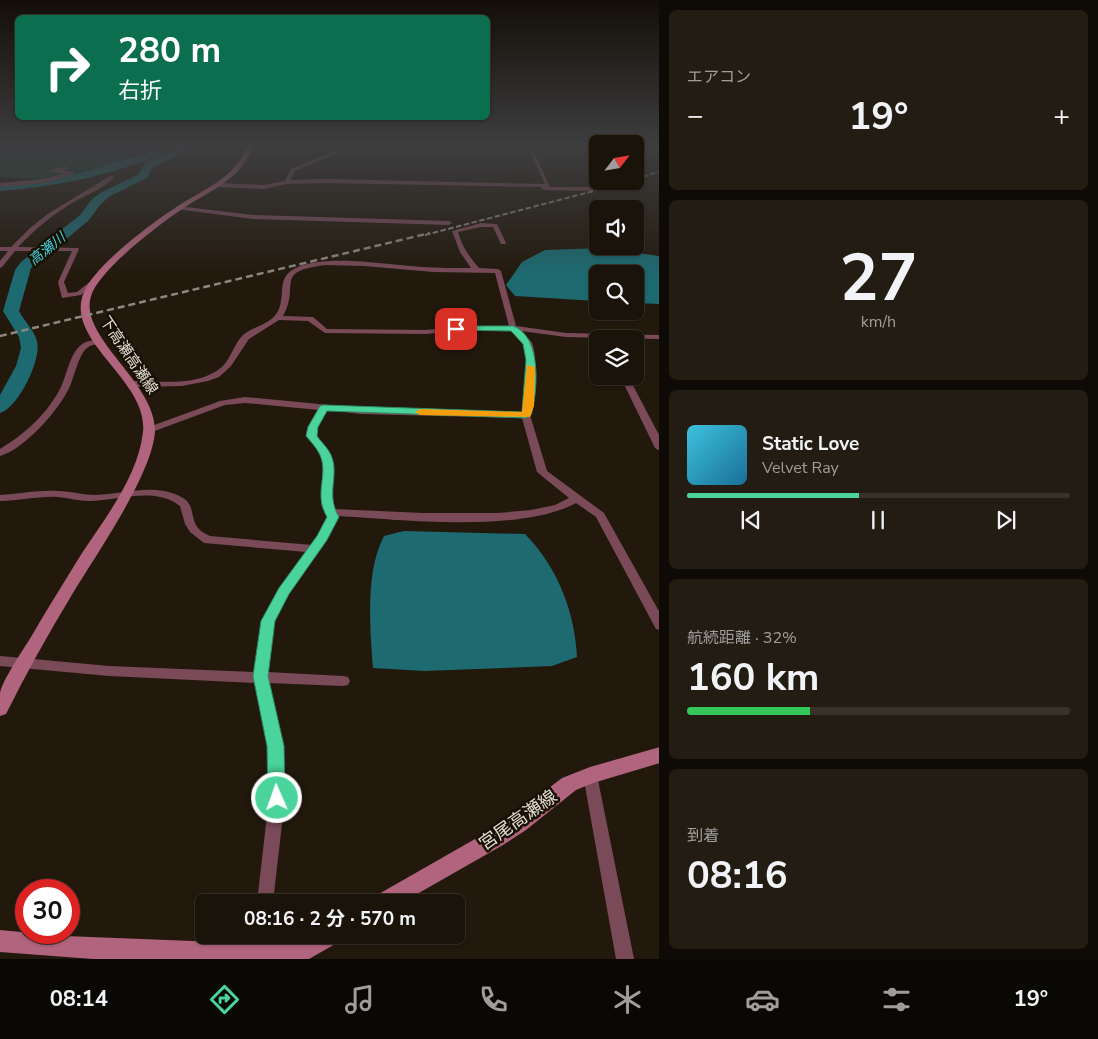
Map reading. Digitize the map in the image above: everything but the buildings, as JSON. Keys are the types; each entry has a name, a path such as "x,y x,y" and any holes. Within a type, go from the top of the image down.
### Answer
{"main road":[{"name":"下高瀬高瀬線","path":"0,709 22,664 124,494 140,463 149,430 147,408 134,384 99,341 89,325 85,306 88,293 98,278 178,208 211,190"},
{"name":"宮尾高瀬線","path":"398,894 496,838 519,823 555,793 569,784 590,775 659,755"},
{"path":"0,941 65,947 293,956 313,944"}],"street":[{"path":"0,266 14,249 49,215 91,190"},
{"path":"178,208 253,217 449,223"},
{"path":"476,269 467,260 459,247 455,231 481,225 495,225 503,243"},
{"path":"0,249 76,249 61,282 65,296 79,294 98,278"},
{"path":"134,384 200,382 223,370 236,355 244,339 275,323 284,306 284,288 289,277 305,267 319,264 380,265 434,270 476,269 498,271 513,328 528,343 531,360 529,406 526,415 542,472 600,515 659,626"},
{"path":"276,318 310,320 325,331 426,332 456,329 513,328 589,336"},
{"path":"644,338 659,338"},
{"path":"0,453 18,442 41,422 65,388 77,357 84,346 99,341"},
{"path":"628,385 659,448"},
{"path":"149,430 223,403 245,400 324,408 526,415"},
{"path":"324,408 313,427 312,436 326,454 328,464 326,505 333,517"},
{"path":"0,498 56,494 89,498 143,492 163,494 180,500 187,508 188,522 195,535 208,540 312,549"},
{"path":"266,894 277,798 276,746 260,676 268,621 283,592 312,549 322,538 335,512 402,516 526,514 570,504 575,499 573,495"},
{"path":"0,661 109,671 343,681"},
{"path":"590,775 625,959"}],"water":[{"path":"589,248 589,255 644,254 659,256 659,304 644,303 644,265 589,265 589,301 515,296 506,285 522,262 545,250"},
{"path":"404,531 525,534 546,560 562,591 573,623 577,657 552,666 424,671 373,668 370,600 374,566 384,536"}],"waterway":[{"name":"高瀬川","path":"0,407 21,376 30,348 28,337 11,311 22,270 84,218 96,202 115,190"}],"railway":[{"path":"425,235 598,190"},
{"path":"0,336 430,233"}],"slow traffic":[{"path":"420,412 526,415 529,406 531,367"}],"route":[{"path":"277,798 276,746 260,676 268,621 283,592 312,549 322,538 333,517 326,505 328,488 326,454 312,436 313,427 324,408 361,411 526,415 529,406 531,360 528,343 513,328 456,329"}]}
